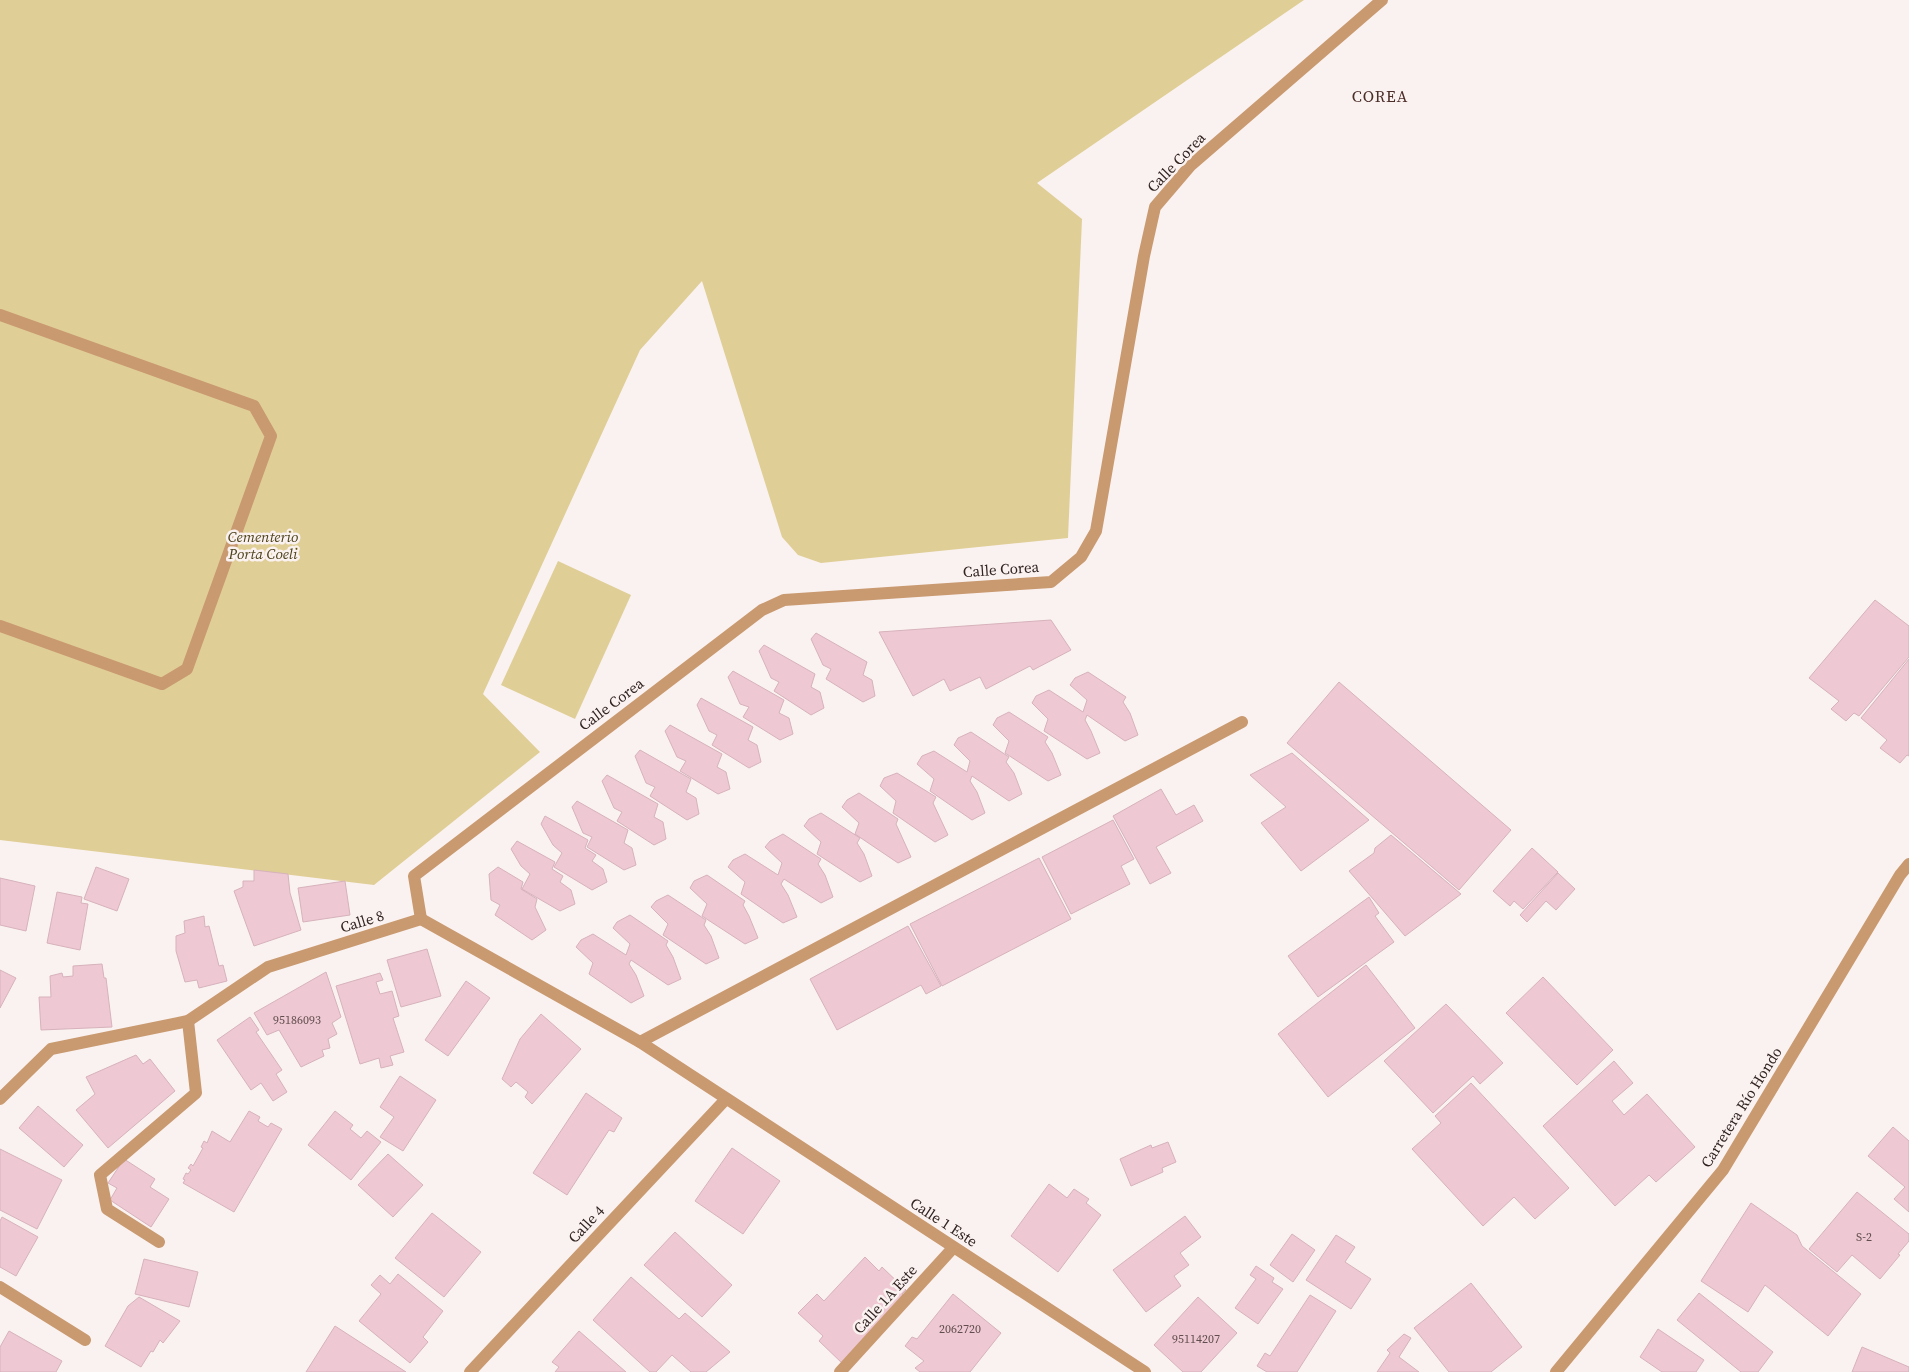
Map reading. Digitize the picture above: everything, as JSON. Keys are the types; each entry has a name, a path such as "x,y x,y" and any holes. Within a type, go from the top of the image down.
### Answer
{"street":[{"name":"Calle Corea","path":"421,920 414,876 762,610 784,600 1052,582 1080,558 1096,532 1144,256 1155,207 1190,166 1382,0"},
{"path":"0,315 254,406 270,436 187,669 162,684 0,626"},
{"path":"640,1042 1242,722"},
{"name":"Carretera Río Hondo","path":"1558,1371 1723,1170 1900,875 1909,864"},
{"name":"Calle 8","path":"0,1099 51,1049 188,1022 268,967 421,920"},
{"path":"421,920 640,1042 726,1099"},
{"path":"159,1242 107,1209 100,1175 196,1093 188,1022"},
{"name":"Calle 1 Este","path":"726,1099 1144,1372"},
{"name":"Calle 4","path":"470,1372 726,1099"},
{"name":"Calle 1A Este","path":"840,1372 953,1248"},
{"path":"0,1287 85,1340"}],"green space":[{"name":"Cementerio Porta Coeli","path":"0,0 1304,0 1037,183 1082,219 1068,538 821,563 798,555 782,537 702,281 640,350 483,694 540,752 374,885 0,840"},
{"path":"558,561 631,595 575,719 501,685"}],"building":[{"path":"1875,600 1909,626 1909,657 1859,716 1854,713 1846,721 1831,709 1839,701 1809,678"},
{"path":"1051,620 1071,650 1033,670 1030,666 986,689 980,677 950,691 944,679 913,696 879,632"},
{"path":"816,633 867,662 863,675 872,680 875,696 863,702 826,679 831,669 823,665 811,639"},
{"path":"764,645 815,674 811,687 820,692 824,708 811,715 774,691 779,682 771,678 759,651"},
{"path":"1909,659 1909,756 1907,755 1900,763 1880,748 1887,740 1861,718"},
{"path":"733,671 784,700 779,713 789,718 793,734 780,740 743,717 749,707 740,704 728,677"},
{"path":"1088,672 1126,697 1123,702 1130,713 1138,735 1125,741 1087,715 1085,720 1100,753 1087,759 1044,731 1048,719 1032,703 1036,696 1049,690 1083,712 1087,700 1070,685 1075,678"},
{"path":"1339,682 1511,830 1459,890 1287,743"},
{"path":"701,698 753,727 748,740 757,745 761,762 749,768 712,745 717,735 709,731 697,705"},
{"path":"1009,712 1048,737 1045,742 1061,775 1048,781 1005,753 1009,741 993,725 997,718"},
{"path":"670,725 722,754 717,767 726,772 730,789 718,794 680,771 686,761 677,757 665,731"},
{"path":"971,732 1009,757 1006,762 1014,773 1022,794 1009,801 972,776 970,781 977,792 985,813 972,820 930,791 934,779 917,764 922,756 934,751 967,772 970,761 954,745 958,738"},
{"path":"640,750 691,779 686,792 696,798 699,814 687,820 650,796 655,787 646,783 635,756"},
{"path":"1292,753 1369,820 1301,871 1261,823 1286,807 1250,775"},
{"path":"897,773 936,797 933,803 948,835 935,842 893,813 896,801 880,786 884,778"},
{"path":"607,775 658,804 654,817 663,822 666,839 654,845 617,821 622,812 614,808 602,781"},
{"path":"1161,789 1176,815 1194,805 1203,821 1156,847 1171,873 1150,884 1113,816"},
{"path":"859,793 898,819 896,824 911,857 898,863 855,834 859,823 842,807 847,800"},
{"path":"577,801 628,830 624,843 632,848 636,865 624,870 587,847 592,837 583,833 572,807"},
{"path":"821,813 860,838 857,843 864,854 872,876 860,882 817,854 821,842 804,826 809,819"},
{"path":"545,816 588,840 585,848 596,855 592,861 603,869 607,882 592,890 554,867 562,853 553,845 541,824"},
{"path":"1113,820 1134,859 1121,866 1130,884 1071,914 1042,857"},
{"path":"783,834 821,859 818,864 825,875 833,897 821,903 784,879 781,884 797,917 783,923 741,894 745,882 728,867 733,860 745,854 778,875 782,863 765,847 770,841"},
{"path":"1391,835 1461,894 1405,936 1349,871 1374,853 1375,848"},
{"path":"517,841 555,862 552,869 563,876 560,882 571,890 575,904 560,911 522,889 530,874 521,866 511,849"},
{"path":"1532,848 1558,872 1523,909 1514,901 1510,906 1493,891"},
{"path":"1039,858 1071,919 942,986 910,924"},
{"path":"96,867 129,879 117,911 84,899"},
{"path":"498,867 523,882 521,889 537,899 535,907 546,930 532,940 495,915 500,905 491,900 489,874"},
{"path":"254,870 288,874 290,893 301,930 254,946 234,891 243,887 243,881 254,881"},
{"path":"1558,873 1575,889 1556,910 1546,901 1527,922 1520,915"},
{"path":"707,875 745,901 743,905 758,938 745,944 702,916 707,904 690,888 694,881"},
{"path":"0,878 35,886 26,931 0,925"},
{"path":"345,881 350,915 303,922 298,888"},
{"path":"57,892 82,897 81,903 88,904 80,950 47,943"},
{"path":"668,895 706,920 704,925 711,936 719,958 706,964 663,935 668,924 651,907 656,901"},
{"path":"1369,897 1379,913 1375,916 1394,942 1318,997 1288,956"},
{"path":"630,915 668,941 666,945 673,957 681,979 668,985 631,960 629,964 636,975 644,996 631,1003 589,974 593,963 576,947 581,940 593,934 626,955 630,944 613,928 617,922"},
{"path":"204,916 205,927 209,926 219,966 223,965 227,981 199,988 197,980 185,982 176,951 176,936 185,933 184,921"},
{"path":"908,926 941,986 926,994 921,985 837,1030 810,979"},
{"path":"427,949 441,996 401,1007 387,960"},
{"path":"102,964 104,978 106,978 112,1027 41,1030 39,997 51,997 50,976 62,973 63,977 73,976 73,966"},
{"path":"1366,965 1415,1028 1328,1097 1278,1034"},
{"path":"0,970 16,978 0,1008"},
{"path":"326,972 341,1017 332,1023 337,1034 328,1039 330,1048 322,1050 324,1056 301,1067 279,1030 267,1035 254,1013"},
{"path":"380,973 383,980 376,982 380,994 392,991 399,1016 393,1018 404,1052 390,1056 393,1065 381,1068 379,1058 360,1064 336,986"},
{"path":"1543,977 1613,1050 1577,1085 1506,1013"},
{"path":"466,981 490,998 448,1056 425,1040"},
{"path":"1446,1004 1503,1063 1480,1084 1473,1076 1433,1113 1384,1061"},
{"path":"541,1014 581,1049 532,1104 525,1097 528,1092 516,1082 511,1087 502,1079 520,1039"},
{"path":"250,1017 259,1030 256,1032 282,1070 276,1074 287,1092 273,1101 261,1083 251,1090 217,1040"},
{"path":"136,1055 143,1064 150,1059 175,1091 108,1148 76,1110 95,1094 86,1077"},
{"path":"1614,1061 1633,1083 1612,1101 1624,1115 1647,1094 1695,1147 1656,1182 1649,1175 1615,1206 1543,1126"},
{"path":"400,1076 436,1100 403,1151 380,1137 394,1117 380,1107"},
{"path":"1471,1083 1569,1188 1535,1219 1514,1197 1483,1226 1412,1149 1441,1123 1435,1116"},
{"path":"586,1093 622,1118 614,1132 609,1130 567,1195 533,1173"},
{"path":"38,1106 83,1145 64,1167 19,1128"},
{"path":"249,1111 260,1117 258,1121 268,1127 271,1123 282,1129 234,1212 183,1183 185,1180 183,1179 186,1173 188,1174 191,1170 188,1168 191,1164 193,1166 203,1148 201,1147 204,1141 207,1143 212,1131 230,1142"},
{"path":"335,1111 353,1125 350,1129 361,1138 367,1131 381,1142 351,1180 308,1145"},
{"path":"1893,1127 1909,1141 1909,1212 1894,1199 1905,1187 1868,1156"},
{"path":"1168,1142 1176,1162 1162,1168 1163,1172 1131,1186 1120,1159 1151,1145 1152,1148"},
{"path":"732,1148 780,1181 743,1234 695,1201"},
{"path":"0,1149 62,1180 37,1229 0,1210"},
{"path":"388,1154 423,1185 393,1217 358,1185"},
{"path":"124,1159 155,1179 150,1187 169,1199 151,1227 110,1200 117,1188 108,1183"},
{"path":"1049,1184 1067,1198 1074,1189 1089,1199 1086,1203 1101,1215 1058,1272 1011,1236"},
{"path":"1857,1192 1909,1234 1909,1241 1898,1254 1900,1255 1880,1279 1852,1255 1837,1272 1809,1249"},
{"path":"1751,1203 1797,1235 1802,1246 1861,1294 1828,1336 1765,1285 1748,1312 1701,1281"},
{"path":"432,1213 481,1252 444,1297 395,1258"},
{"path":"1185,1216 1201,1237 1180,1253 1189,1265 1174,1276 1181,1286 1146,1312 1113,1270"},
{"path":"2,1217 38,1237 16,1276 0,1267 0,1221"},
{"path":"675,1232 732,1285 702,1317 644,1265"},
{"path":"1292,1234 1315,1250 1293,1282 1270,1265"},
{"path":"1336,1235 1355,1247 1345,1262 1371,1279 1351,1309 1306,1280"},
{"path":"865,1257 879,1271 882,1267 906,1290 902,1294 904,1297 843,1364 819,1341 823,1336 798,1313 817,1294 824,1301"},
{"path":"144,1259 198,1272 189,1307 135,1294"},
{"path":"1256,1266 1274,1278 1272,1282 1283,1289 1258,1324 1235,1308 1256,1279 1250,1275"},
{"path":"398,1274 443,1311 423,1337 428,1342 410,1363 359,1321 381,1294 371,1285 380,1275 390,1284"},
{"path":"631,1277 679,1319 685,1313 730,1352 706,1372 691,1372 672,1355 656,1372 650,1372 593,1320"},
{"path":"1471,1283 1522,1347 1491,1372 1449,1372 1414,1328"},
{"path":"1699,1293 1773,1352 1758,1372 1741,1372 1677,1320"},
{"path":"953,1294 1001,1333 970,1372 920,1372 915,1368 924,1361 905,1346 912,1337 917,1339"},
{"path":"1310,1295 1336,1311 1297,1372 1267,1372 1257,1366 1265,1353 1270,1356"},
{"path":"139,1297 180,1321 163,1343 160,1340 141,1367 105,1346 128,1306"},
{"path":"1198,1297 1237,1333 1201,1372 1183,1372 1154,1345"},
{"path":"335,1326 406,1372 306,1372"},
{"path":"1658,1329 1704,1360 1696,1372 1662,1372 1640,1357"},
{"path":"9,1331 62,1361 56,1372 0,1372 0,1347"},
{"path":"579,1331 626,1372 555,1372 559,1367 552,1362"},
{"path":"1404,1334 1411,1338 1399,1357 1419,1372 1377,1372 1390,1353 1387,1350"},
{"path":"1862,1347 1909,1367 1909,1372 1852,1372"}],"district":[{"name":"COREA","path":"1380,96"}]}
